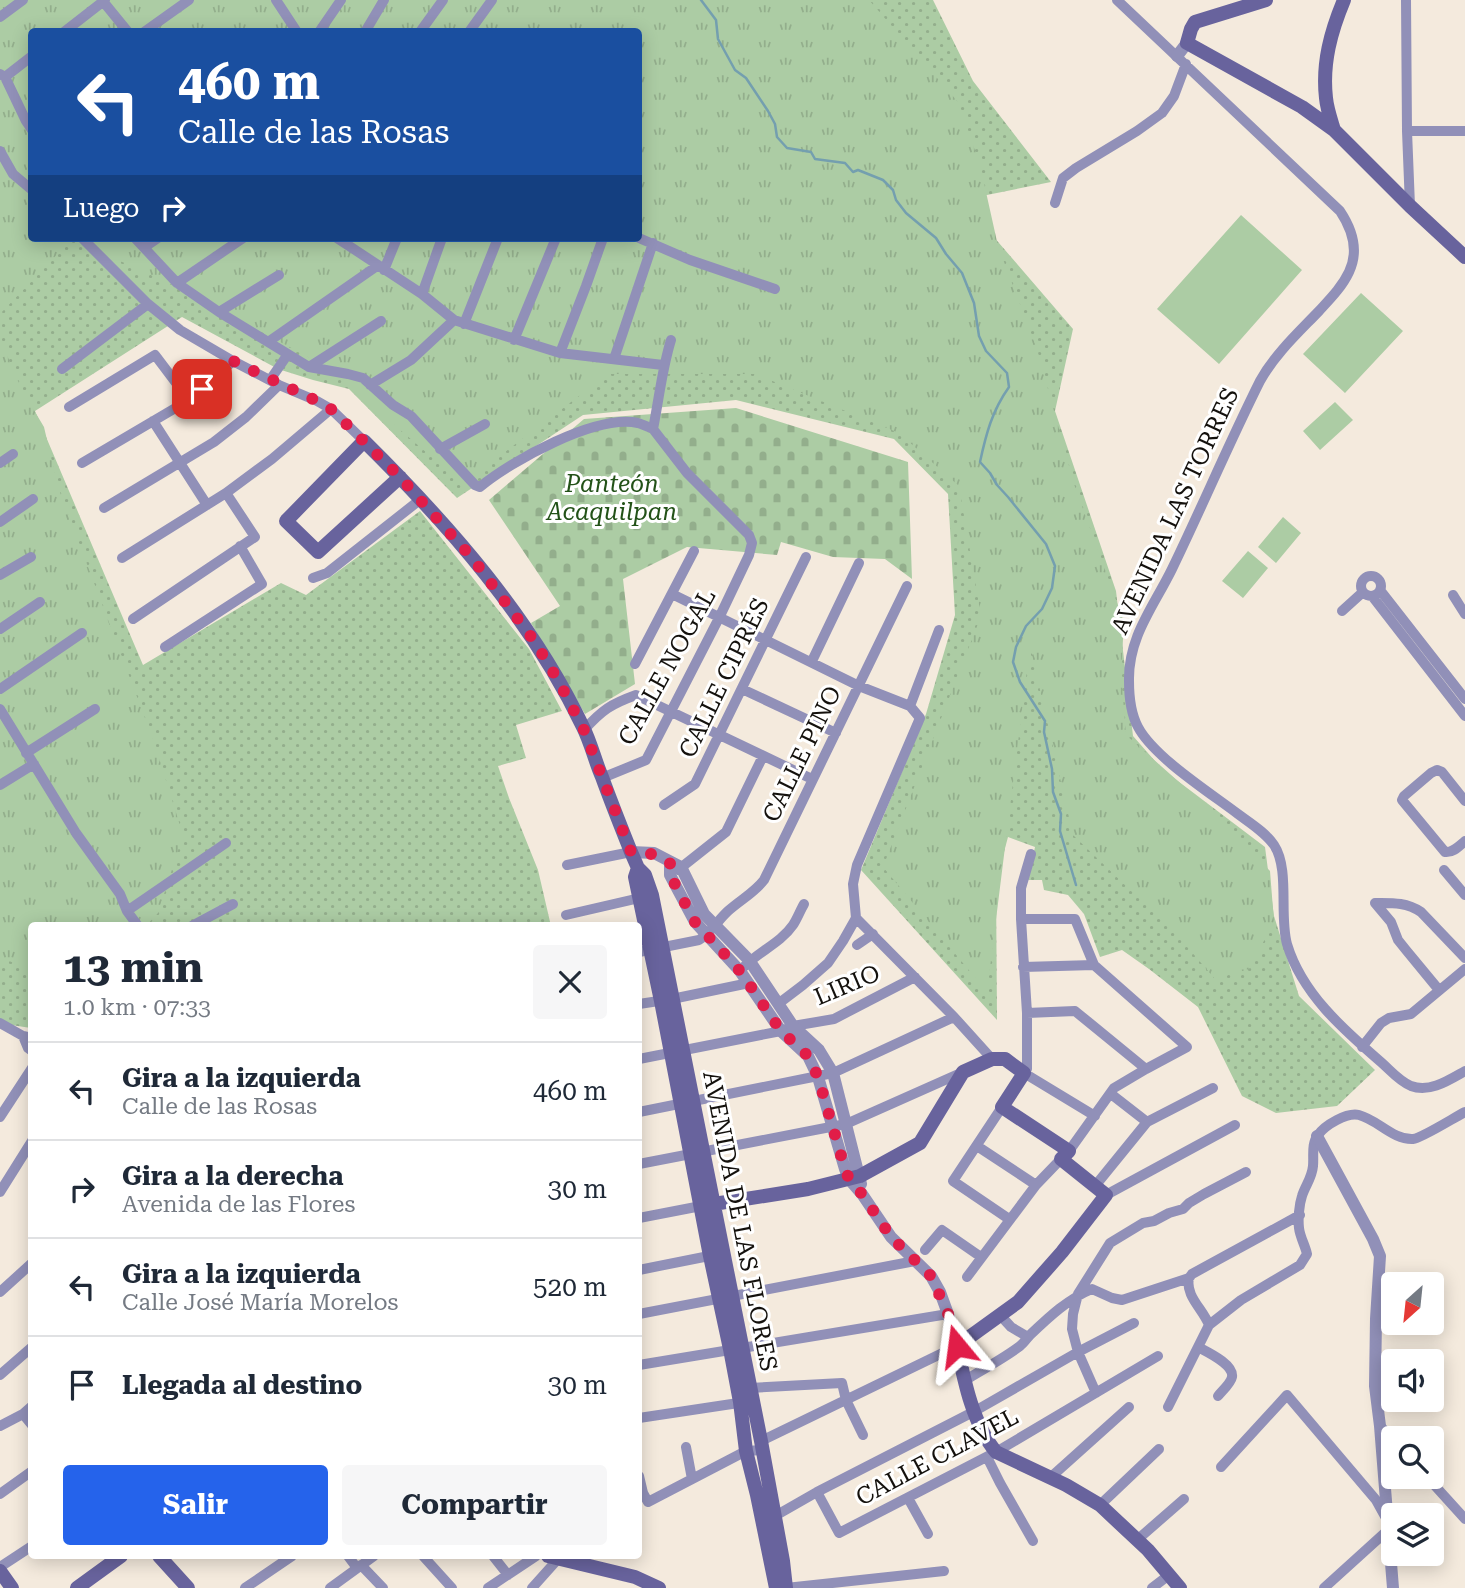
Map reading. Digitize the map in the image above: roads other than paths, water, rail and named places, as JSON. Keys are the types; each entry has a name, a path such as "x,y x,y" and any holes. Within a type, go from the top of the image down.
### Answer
{"main road":[{"path":"1266,0 1195,22 1187,43 1302,107 1334,130 1465,257"},
{"path":"1334,130 1326,100 1325,72 1329,44 1344,0"},
{"path":"364,441 286,521 318,552 400,477"},
{"name":"AVENIDA DE LAS FLORES","path":"364,441 421,499 473,559 535,642 584,730 638,868 635,877 646,896 651,949 667,1000 678,1051 736,1348 762,1445 764,1495 776,1588"},
{"path":"707,1205 808,1189 855,1178 920,1143 962,1072 992,1059 1005,1059 1024,1073 1002,1107 1065,1155 1101,1190 1062,1252 1018,1302 957,1346 964,1381 991,1455 1052,1478 1100,1505 1148,1550 1180,1588"},
{"name":"AVENIDA DE LAS FLORES","path":"747,1397 746,1451 775,1516 786,1588"},
{"path":"77,1588 117,1559"},
{"path":"162,1559 188,1588"},
{"path":"561,1559 635,1577 659,1588"}],"street":[{"path":"0,17 23,0"},
{"path":"69,28 103,0 125,28"},
{"path":"150,28 189,0"},
{"path":"276,0 293,28"},
{"path":"322,28 341,0"},
{"path":"367,28 384,0"},
{"path":"423,28 443,0"},
{"path":"472,28 492,0"},
{"name":"AVENIDA LAS TORRES","path":"1117,0 1340,211 1349,224 1354,239 1354,257 1350,271 1338,290 1278,353 1259,381 1171,571 1150,607 1134,643 1130,660 1131,705 1136,724 1146,740 1167,759 1261,831 1274,846 1280,860 1287,943 1309,988 1331,1016 1398,1078 1412,1086 1428,1088 1465,1071"},
{"path":"1406,0 1410,206"},
{"path":"1055,203 1063,178 1076,167 1162,113 1174,96 1187,43"},
{"path":"28,59 2,75 28,120"},
{"path":"1407,131 1465,131"},
{"path":"0,151 13,174 28,187"},
{"path":"642,239 690,260 775,289"},
{"name":"AVENIDA DE LAS FLORES","path":"86,242 148,304 180,330 233,361 331,409 364,441"},
{"path":"139,242 177,283 309,367 363,378 393,405 411,416 475,485 480,486 540,448 597,426 637,422 653,429 663,380 663,365 671,340"},
{"path":"145,247 152,242"},
{"path":"177,283 237,242"},
{"path":"350,242 381,268 459,322 560,353 663,365"},
{"path":"268,342 381,268 395,242"},
{"path":"422,294 441,242"},
{"path":"370,385 411,360 459,322 496,242"},
{"path":"514,340 554,242"},
{"path":"560,353 602,242"},
{"path":"614,359 653,243"},
{"path":"219,312 279,275"},
{"path":"62,369 148,304"},
{"path":"309,367 381,321"},
{"path":"104,508 214,442 235,425 274,382 288,354"},
{"path":"69,407 155,355 189,400"},
{"path":"82,463 189,400 233,361"},
{"path":"122,558 226,493 331,409"},
{"path":"153,421 207,505"},
{"path":"440,449 485,424"},
{"name":"CALLE NOGAL","path":"602,778 646,760 719,618 752,543 749,535 687,473 653,429"},
{"path":"0,463 13,454"},
{"path":"133,619 255,537 226,493"},
{"path":"0,522 33,499"},
{"path":"313,578 327,573 421,499"},
{"path":"165,647 262,584 240,546"},
{"path":"635,664 694,551"},
{"path":"0,575 31,557"},
{"name":"CALLE CIPRÉS","path":"664,805 695,784 806,557"},
{"path":"811,661 859,563"},
{"name":"CALLE PINO","path":"710,931 728,911 757,889 764,880 906,586"},
{"path":"1342,611 1372,593 1465,699"},
{"path":"672,594 859,686 910,706 920,719 857,865 853,884 856,918 828,963 778,1004"},
{"path":"1453,594 1465,614"},
{"path":"0,629 40,602"},
{"path":"910,706 939,631"},
{"path":"0,689 82,633"},
{"path":"742,689 836,733"},
{"path":"1457,689 1465,716"},
{"path":"584,730 600,712 618,701 636,695 813,779"},
{"path":"26,753 95,709"},
{"path":"2,716 76,833 120,894 135,922"},
{"path":"674,868 726,832 764,756"},
{"path":"0,785 34,764"},
{"path":"1465,800 1442,772 1437,770 1402,800 1445,852 1454,850 1465,841"},
{"path":"127,911 226,843"},
{"path":"566,865 631,852 654,853 664,858 674,868 695,922 749,960 778,1004 787,1028 819,1049 833,1073 845,1169 855,1178 862,1194 891,1237 931,1276 948,1314 957,1346 648,1502 642,1486"},
{"path":"1031,854 1021,888 1027,1013 1027,1069 1024,1073 1095,1116"},
{"path":"1444,870 1465,895"},
{"path":"566,915 646,896"},
{"path":"1439,990 1398,940 1391,922 1375,903 1398,902 1414,907 1463,952"},
{"path":"199,922 233,904"},
{"path":"740,971 749,960 779,939 793,925 804,904"},
{"path":"856,918 992,1059"},
{"path":"967,1277 1036,1185 1065,1155 1114,1088 1187,1048 1094,965 1075,919 1021,919"},
{"path":"651,949 699,940 710,931"},
{"path":"710,931 808,1056 840,1125"},
{"path":"857,945 873,934"},
{"path":"1023,967 1094,965"},
{"path":"1362,1046 1381,1023 1389,1018 1411,1014 1465,969"},
{"name":"LIRIO","path":"642,1058 834,1019 915,977"},
{"path":"642,1004 749,983"},
{"path":"1027,1013 1075,1011 1146,1069"},
{"path":"642,1111 833,1073 954,1017"},
{"path":"0,1023 27,1037"},
{"path":"642,1163 840,1125 962,1072"},
{"path":"0,1117 28,1074"},
{"path":"1101,1190 1147,1122 1213,1087"},
{"path":"1111,1094 1147,1122"},
{"path":"1002,1107 953,1181 1009,1219"},
{"path":"1168,1407 1209,1325 1241,1300 1300,1265 1307,1254 1299,1230 1300,1215 1302,1197 1313,1166 1317,1136 1335,1120 1350,1114 1360,1115 1398,1136 1410,1139 1419,1137 1465,1112"},
{"path":"1101,1190 1235,1125"},
{"path":"1317,1136 1380,1256 1375,1386 1381,1426"},
{"path":"977,1146 1036,1185"},
{"path":"0,1192 28,1147"},
{"path":"1096,1393 1078,1352 1072,1329 1073,1314 1079,1294 1110,1243 1143,1223 1183,1209 1204,1194 1246,1172"},
{"path":"642,1217 707,1205"},
{"path":"1209,1325 1187,1285 1192,1274 1300,1215"},
{"path":"925,1250 942,1230 981,1257"},
{"path":"642,1269 716,1254"},
{"path":"642,1313 915,1261"},
{"path":"0,1292 28,1267"},
{"path":"964,1381 1022,1345 1066,1302 1079,1294 1092,1289 1122,1300 1189,1278"},
{"path":"642,1364 948,1314"},
{"path":"1000,1315 1011,1327 1028,1337"},
{"path":"775,1516 975,1411 1134,1323"},
{"path":"1198,1346 1223,1362 1230,1370 1231,1380 1218,1396"},
{"path":"0,1376 28,1350"},
{"name":"CALLE CLAVEL","path":"817,1492 839,1534 991,1455 1158,1356"},
{"path":"642,1417 747,1397 842,1383 846,1400 863,1435"},
{"path":"1221,1467 1287,1395 1376,1500 1381,1511"},
{"path":"1052,1478 1129,1407"},
{"path":"0,1426 28,1410"},
{"path":"23,1414 28,1420"},
{"path":"686,1447 692,1479"},
{"path":"1100,1505 1159,1449"},
{"path":"991,1455 1000,1483 1033,1541"},
{"path":"0,1494 28,1474"},
{"path":"1438,1489 1465,1519"},
{"path":"908,1498 928,1534"},
{"path":"1137,1540 1184,1499"},
{"path":"1324,1588 1381,1533"},
{"path":"4,1578 28,1551"},
{"path":"245,1588 288,1559"},
{"path":"351,1559 383,1588"},
{"path":"330,1588 370,1559"},
{"path":"426,1559 452,1588"},
{"path":"495,1559 508,1574"},
{"path":"488,1588 531,1559"},
{"path":"533,1588 552,1559"},
{"path":"1391,1566 1393,1588"},
{"path":"786,1588 944,1572"},
{"path":"1152,1588 1169,1574"}],"waterway":[{"path":"701,0 716,20 718,39 735,70 746,78 775,124 777,137 787,148 811,152 815,159 845,163 853,172 858,170 883,180 893,190 896,200 906,213 936,238 962,273 974,303 979,336 986,351 1007,373 1009,387 990,423 980,462 1046,544 1055,566 1052,588 1042,609 1026,626 1016,647 1013,662 1020,682 1045,721 1044,732 1052,769 1053,792 1061,814 1060,831 1076,885"}],"park label":[{"name":"Panteón Acaquilpan","path":"612,498"}]}
